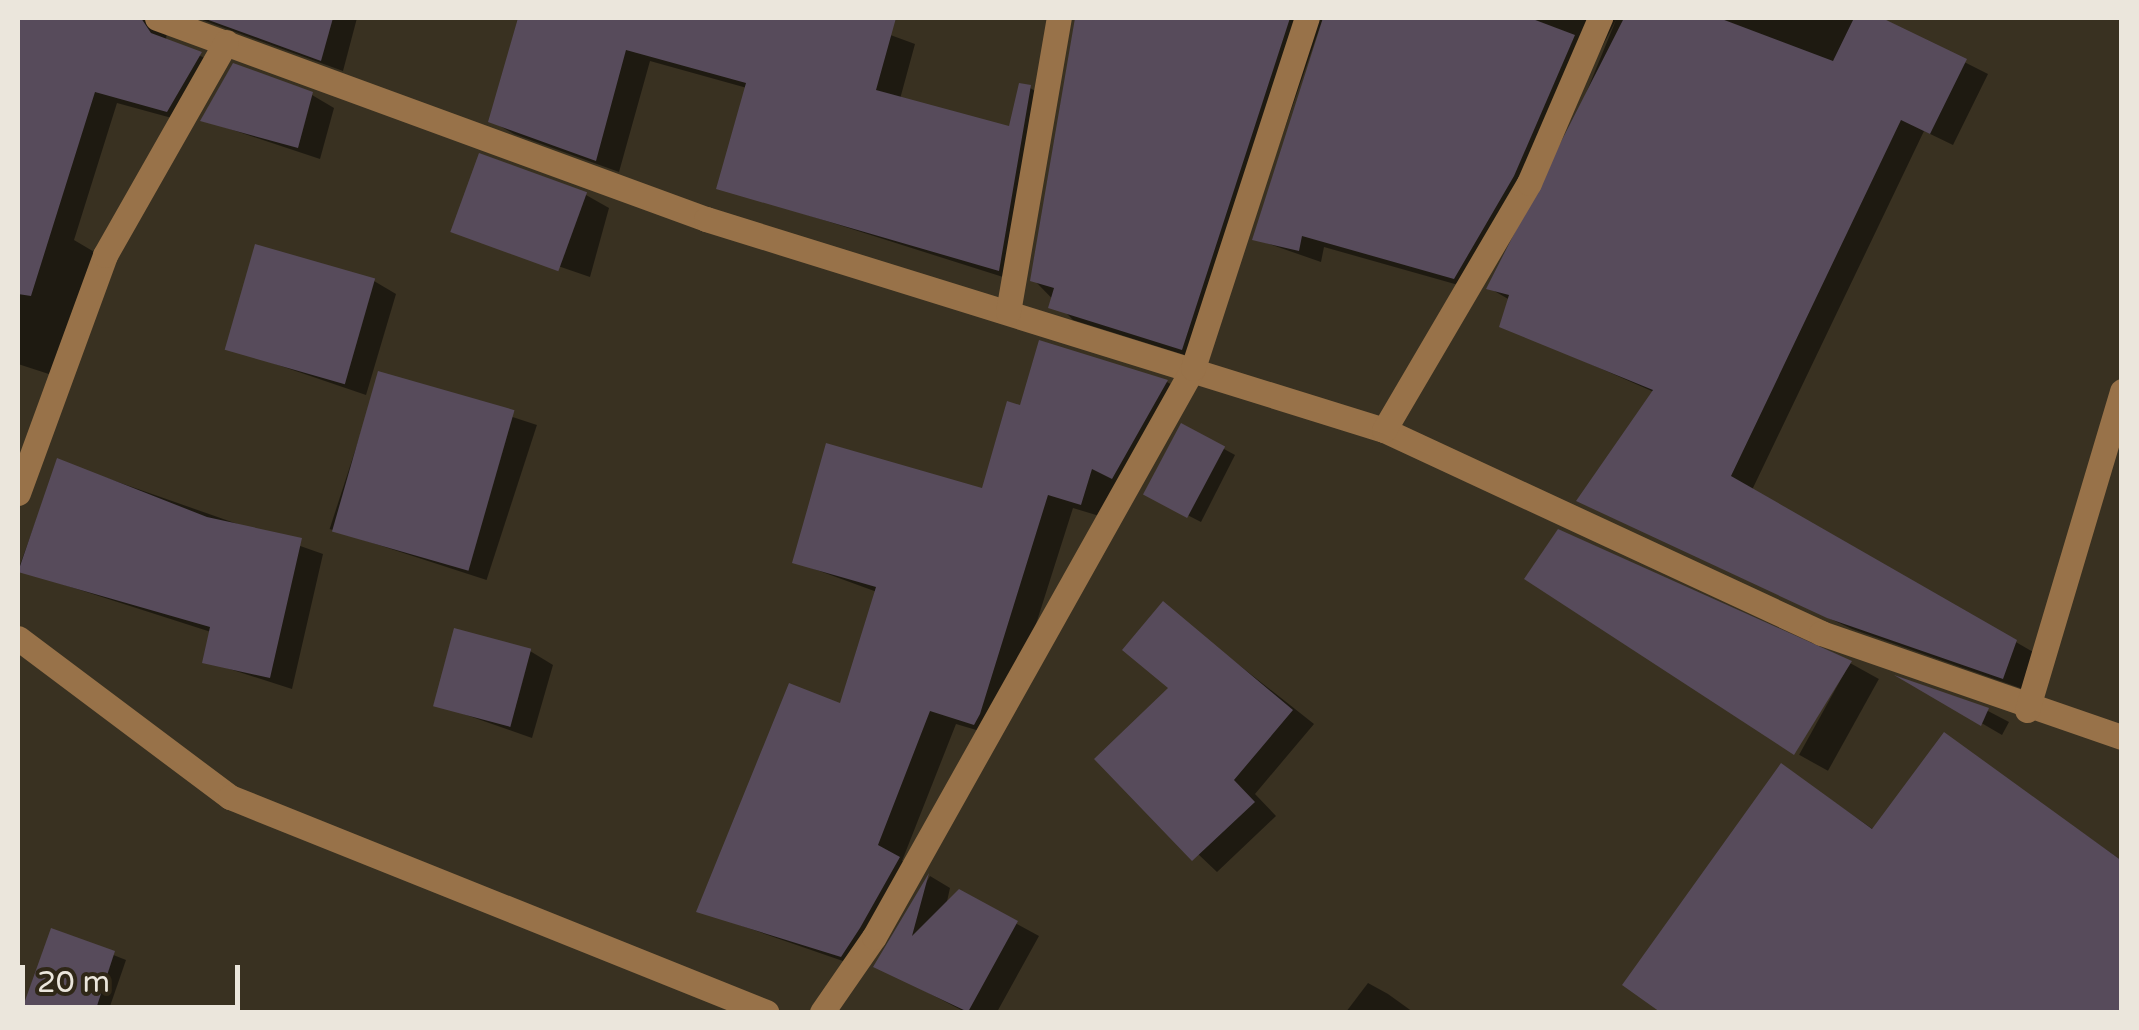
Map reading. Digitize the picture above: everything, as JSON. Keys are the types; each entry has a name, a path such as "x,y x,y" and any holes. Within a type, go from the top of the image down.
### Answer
{"street":[{"path":"157,18 706,218 1384,430 1821,634 2028,710 2122,736"},
{"path":"1008,312 1059,18"},
{"path":"822,1012 874,937 1193,368 1306,18"},
{"path":"1384,430 1529,183 1600,18"},
{"path":"18,492 105,254 226,42"},
{"path":"2028,710 2122,392"},
{"path":"18,638 230,797 766,1012"}],"building":[{"path":"18,18 141,18 151,33 202,52 167,112 95,92 31,296 18,294"},
{"path":"203,18 333,18 321,61"},
{"path":"518,18 896,18 876,90 1009,126 1019,83 1031,85 999,271 716,189 746,83 626,50 596,161 488,122"},
{"path":"1075,18 1290,18 1182,350 1048,308 1054,288 1030,281"},
{"path":"1323,18 1530,18 1575,35 1514,176 1454,279 1302,236 1299,251 1252,240"},
{"path":"1624,18 1719,18 1833,61 1854,18 1882,18 1967,59 1930,134 1901,120 1731,476 2017,640 2003,679 1827,618 1576,501 1653,390 1499,327 1509,295 1486,289"},
{"path":"233,63 313,92 298,148 200,121"},
{"path":"479,153 587,192 558,271 450,232"},
{"path":"255,244 375,278 345,384 225,350"},
{"path":"1039,340 1168,380 1112,479 1092,469 1081,505 1048,495 980,714 974,725 930,711 878,845 900,857 860,928 841,957 696,912 789,683 840,703 876,587 792,563 826,443 982,488 1007,401 1020,405"},
{"path":"378,371 514,410 468,571 332,532"},
{"path":"1181,423 1225,446 1187,518 1143,495"},
{"path":"57,458 207,517 302,538 270,678 202,663 210,627 18,572"},
{"path":"1558,529 1852,661 1794,755 1524,579"},
{"path":"1163,601 1293,710 1234,780 1255,802 1192,861 1094,759 1168,688 1122,650"},
{"path":"454,628 531,649 510,727 433,706"},
{"path":"1894,675 1989,708 1981,726"},
{"path":"1944,732 2122,861 2122,1012 1660,1012 1622,985 1781,763 1872,829"},
{"path":"929,873 912,936 959,889 1018,921 968,1012 873,967"},
{"path":"51,928 115,951 95,1012 21,1012"}]}
